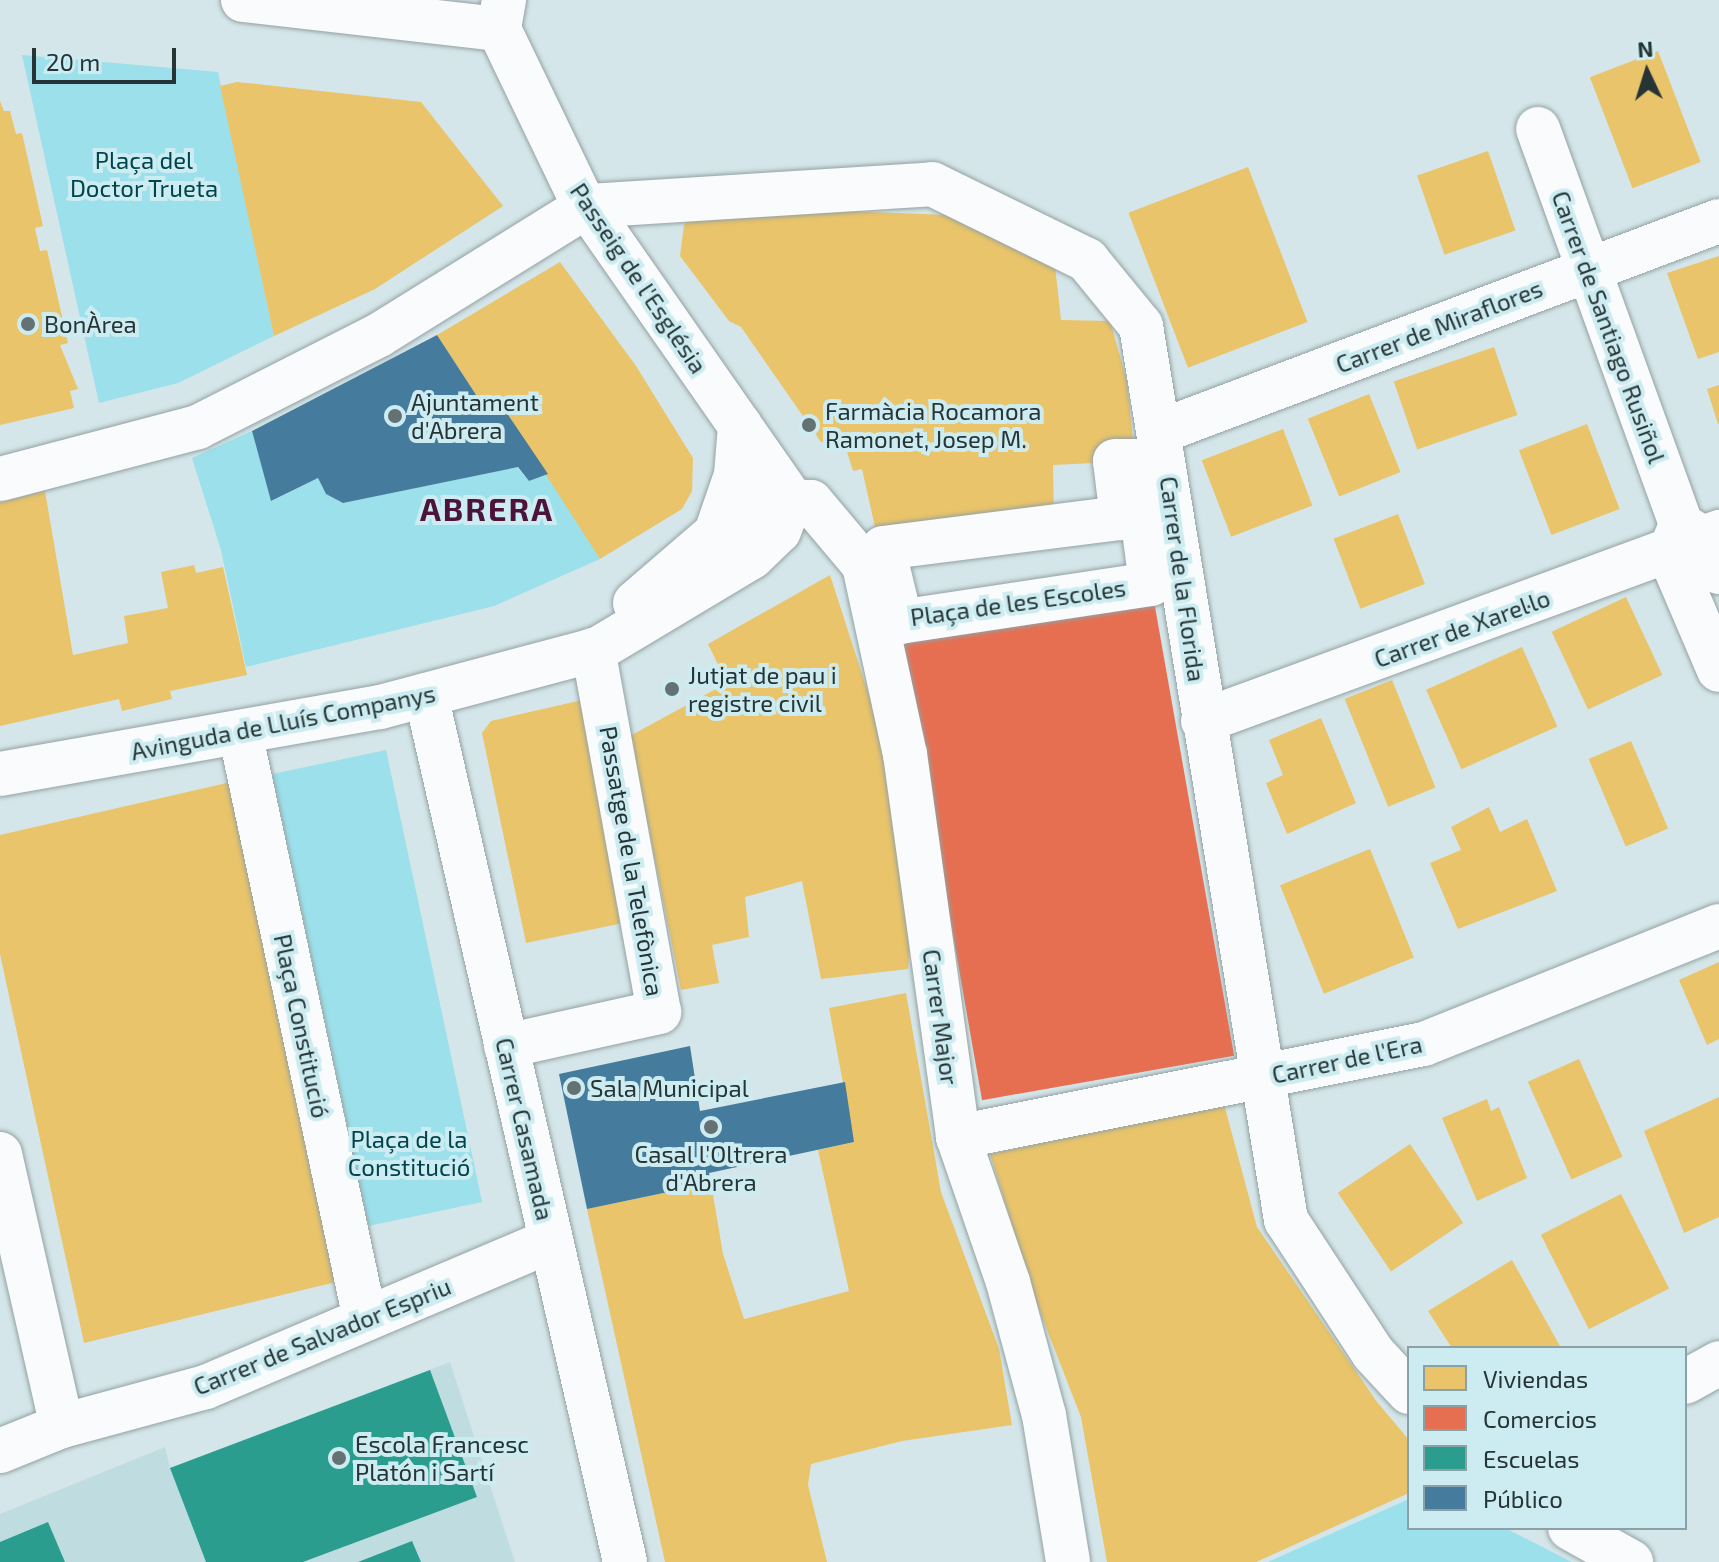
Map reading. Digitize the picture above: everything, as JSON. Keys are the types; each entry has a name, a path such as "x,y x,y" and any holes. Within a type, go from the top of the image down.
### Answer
{"street":[{"path":"243,0 502,15"},
{"name":"Passeig de l'Església","path":"502,15 587,206 791,499"},
{"name":"Carrer de Santiago Rusiñol","path":"1538,129 1588,270 1698,544 1719,670"},
{"name":"Carrer de la Florida","path":"587,206 932,184 1087,260 1141,326 1286,1220 1373,1353 1407,1390"},
{"path":"0,479 198,427 379,335 587,206"},
{"name":"Carrer de Miraflores","path":"1159,432 1719,221"},
{"path":"716,533 736,475 740,425"},
{"name":"Plaça de les Escoles","path":"1115,461 1135,461 1151,584 901,622 883,548 1122,518 1115,461"},
{"path":"515,671 625,610 663,583 716,533 760,501 791,499"},
{"name":"Avinguda de Lluís Companys","path":"0,774 240,732 426,695 593,650 646,625 752,557 779,531 791,499"},
{"name":"Carrer Major","path":"791,499 811,502 864,565 905,754 958,1137 1008,1282 1044,1415 1068,1562"},
{"name":"Carrer de Xarel·lo","path":"1203,721 1698,544"},
{"name":"Passatge de la Telefònica","path":"506,1046 659,1012 593,650"},
{"name":"Carrer Casamada","path":"426,695 625,1562"},
{"name":"Plaça Constitució","path":"240,732 365,1319"},
{"name":"Carrer de l'Era","path":"958,1137 1424,1044 1719,926"},
{"path":"0,1154 62,1426"},
{"name":"Carrer de Salvador Espriu","path":"0,1451 62,1426 206,1387 550,1241"},
{"path":"1687,1381 1719,1363"},
{"path":"1574,1530 1631,1562"}],"shaded area":[{"name":"Escola Francesc Platón i Sartí","path":"450,1362 515,1562 0,1562 0,1514 165,1447 170,1468"}],"green space":[{"name":"Plaça del Doctor Trueta","path":"22,55 218,72 274,336 178,383 99,403"},
{"path":"252,431 272,501 318,478 326,494 343,503 517,467 529,481 548,474 600,559 494,606 246,667 221,550 192,458"},
{"name":"Plaça de la Constitució","path":"386,750 482,1202 369,1226 273,774"},
{"path":"1407,1500 1407,1530 1509,1530 1572,1562 1268,1562"}],"building: Viviendas":[{"path":"1658,51 1701,162 1632,188 1590,77"},
{"path":"237,82 421,102 503,206 375,289 274,336 220,86"},
{"path":"0,101 4,111 10,111 16,134 22,133 43,226 35,228 40,251 47,250 68,343 60,345 78,389 70,391 74,408 0,425"},
{"path":"1488,151 1515,230 1444,255 1417,175"},
{"path":"1248,167 1307,322 1188,368 1129,213"},
{"path":"710,206 948,215 1055,266 1061,320 1110,321 1127,381 1135,461 1053,465 1054,521 875,527 862,469 853,471 844,442 821,442 741,327 729,321 680,256 684,225 693,214"},
{"path":"1719,256 1719,352 1698,359 1667,273"},
{"path":"560,262 636,366 693,458 692,491 682,509 600,559 498,400 484,407 437,335"},
{"path":"1494,347 1517,415 1417,450 1394,382"},
{"path":"1719,385 1719,424 1718,424 1707,389"},
{"path":"1369,394 1400,472 1339,497 1308,419"},
{"path":"1587,424 1620,509 1551,535 1519,450"},
{"path":"1283,429 1312,506 1231,537 1202,460"},
{"path":"45,491 73,655 128,643 124,616 168,608 161,572 194,565 196,573 223,567 247,675 170,691 172,699 122,711 119,699 0,726 0,502"},
{"path":"1398,514 1425,584 1360,609 1334,539"},
{"path":"830,575 886,748 912,919 908,969 821,979 802,881 745,897 749,937 712,945 719,983 681,990 630,736 727,683 708,644"},
{"path":"1626,597 1662,675 1588,710 1552,632"},
{"path":"1522,647 1557,726 1461,769 1426,690"},
{"path":"1392,680 1435,788 1388,807 1345,699"},
{"path":"591,698 628,922 526,943 482,733 491,721"},
{"path":"1321,718 1356,803 1287,834 1266,783 1283,775 1269,740"},
{"path":"1631,741 1668,828 1626,846 1589,759"},
{"path":"231,782 336,1282 84,1343 0,954 0,835"},
{"path":"1489,807 1500,832 1527,819 1557,891 1458,929 1430,863 1461,850 1451,827"},
{"path":"1370,849 1414,957 1324,994 1280,885"},
{"path":"1719,962 1719,1039 1707,1045 1679,980"},
{"path":"906,993 941,1192 999,1349 1012,1425 902,1441 811,1464 808,1485 827,1562 665,1562 587,1209 711,1183 723,1254 744,1319 849,1291 818,1150 854,1142 829,1008"},
{"path":"1579,1059 1623,1157 1571,1180 1528,1082"},
{"path":"1719,1097 1719,1217 1684,1233 1644,1131"},
{"path":"1487,1099 1491,1111 1499,1107 1527,1178 1477,1201 1442,1118"},
{"path":"1224,1104 1257,1227 1377,1402 1407,1438 1407,1494 1256,1562 1107,1562 1081,1417 1035,1299 990,1154"},
{"path":"1410,1144 1463,1223 1391,1271 1338,1193"},
{"path":"1621,1194 1669,1288 1589,1329 1541,1235"},
{"path":"1512,1260 1560,1346 1451,1346 1428,1311"}],"building: Comercios":[{"path":"1151,584 1234,1056 982,1100 899,628"}],"building: Escuelas":[{"path":"430,1370 477,1497 303,1562 206,1562 170,1468"},
{"path":"48,1522 65,1562 0,1562 0,1542"},
{"path":"412,1541 421,1562 358,1562"}],"building: Público":[{"name":"Ajuntament d'Abrera","path":"437,335 484,407 498,400 548,474 529,481 518,467 343,503 326,494 318,478 271,501 252,431"},
{"name":"Casal l'Oltrera d'Abrera","path":"690,1046 700,1111 845,1082 854,1142 709,1173 711,1183 587,1209 559,1074"}],"place":[{"name":"BonÀrea","path":"28,324"},
{"name":"Ajuntament d'Abrera","path":"395,416"},
{"name":"Farmàcia Rocamora Ramonet, Josep M.","path":"809,425"},
{"name":"Jutjat de pau i registre civil","path":"672,689"},
{"name":"Sala Municipal","path":"574,1088"},
{"name":"Casal l'Oltrera d'Abrera","path":"711,1127"},
{"name":"Escola Francesc Platón i Sartí","path":"339,1458"}],"district":[{"name":"ABRERA","path":"487,508"}]}
